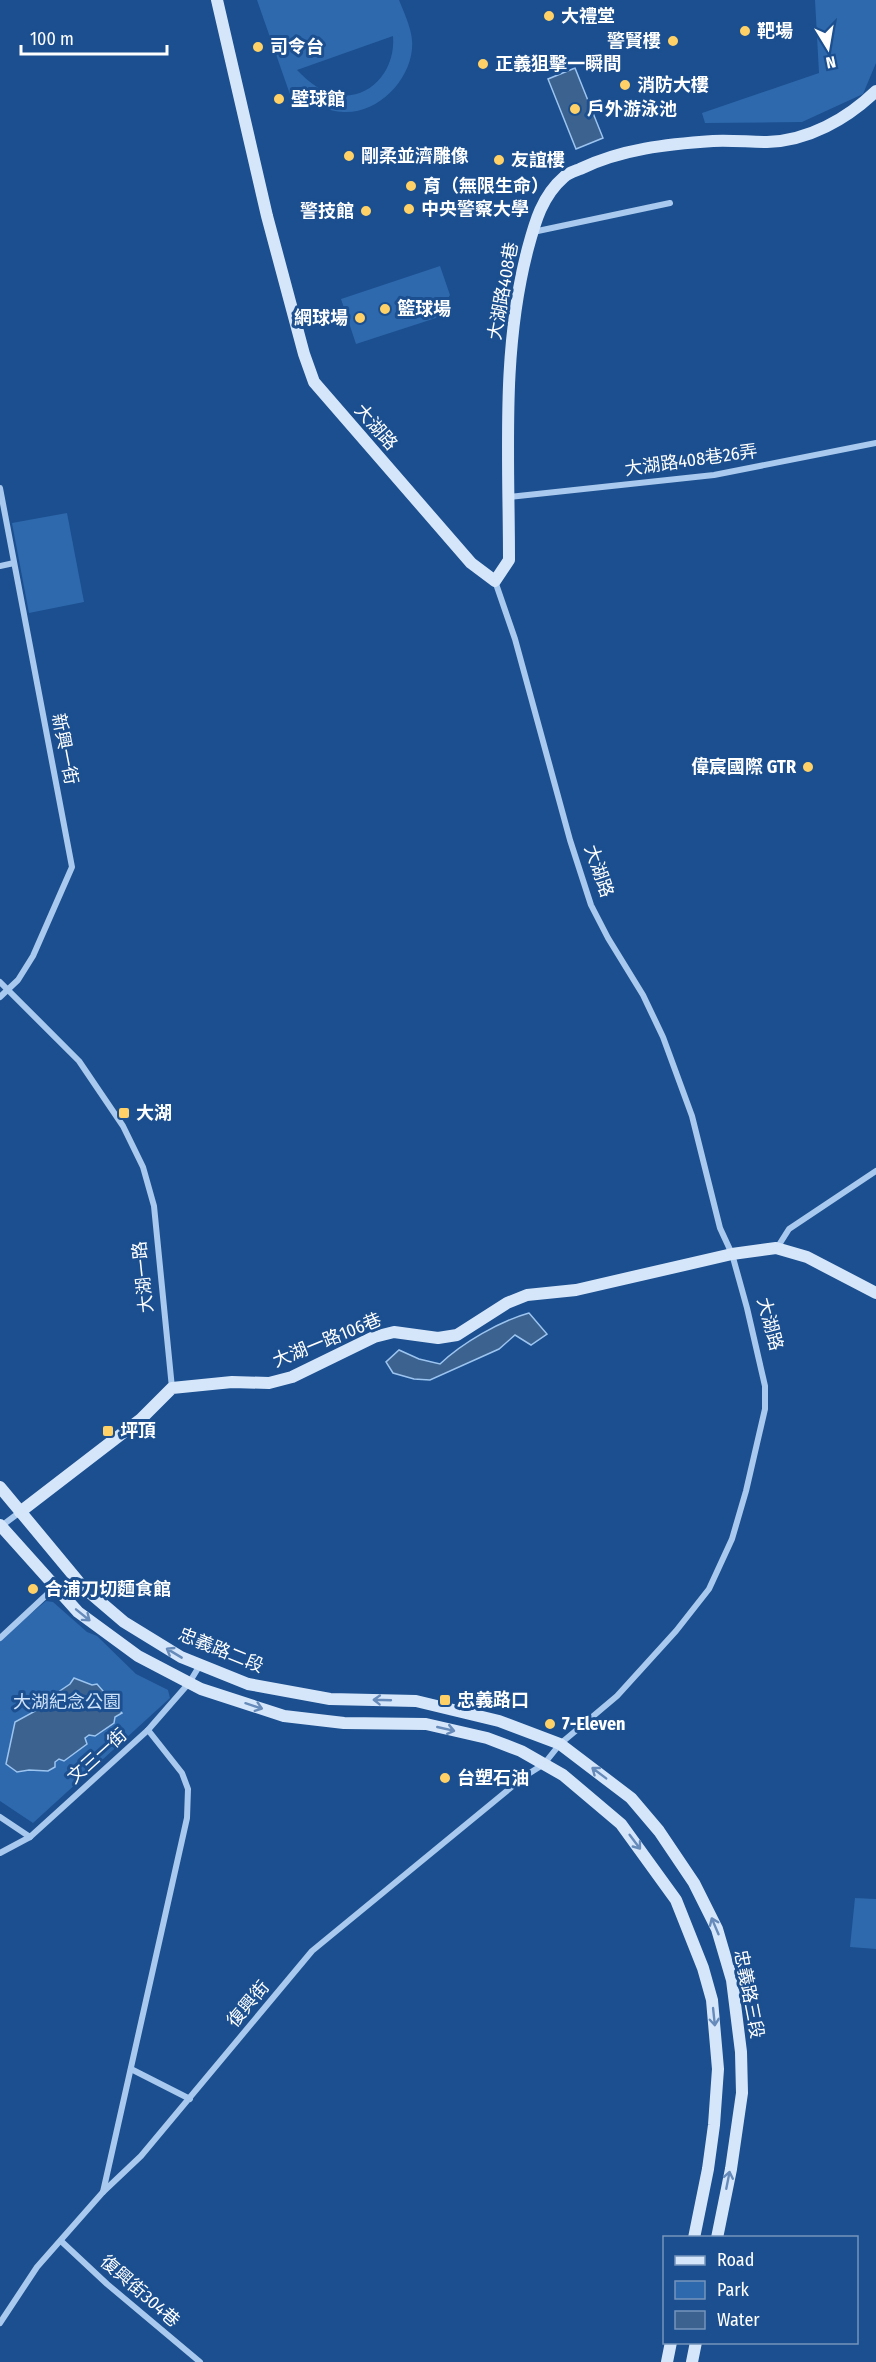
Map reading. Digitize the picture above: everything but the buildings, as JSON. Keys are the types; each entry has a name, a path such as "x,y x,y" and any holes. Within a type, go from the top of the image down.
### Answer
{"street":[{"name":"大湖路","path":"217,0 267,216 304,354 314,382 471,563 495,581 515,639 570,840 591,905 643,995 666,1045 692,1116 720,1228 732,1254 762,1366 765,1408 755,1460 732,1539 709,1589 676,1631 617,1696 560,1744"},
{"name":"大湖路408巷","path":"495,581 509,560 510,342 514,311 536,215 565,176 593,162 627,152 668,145 716,141 770,142 800,136 828,127 849,114 876,92"},
{"path":"532,232 670,203"},
{"name":"大湖路408巷26弄","path":"509,497 714,475 876,443"},
{"name":"新興一街","path":"0,488 72,867 33,956 18,980 0,997"},
{"path":"0,566 14,563"},
{"name":"大湖一路","path":"0,982 79,1061 123,1126 143,1167 154,1206 172,1388"},
{"path":"876,1171 789,1229 776,1248 807,1257 876,1293"},
{"name":"大湖一路106巷","path":"172,1388 232,1382 269,1383 292,1377 374,1337 394,1332 438,1338 457,1335 507,1303 527,1295 610,1284 732,1254 776,1248"},
{"path":"172,1388 141,1419 0,1526 78,1612 138,1656 201,1689 284,1716 344,1722 426,1724 477,1736 521,1751 544,1764"},
{"name":"忠義路二段","path":"0,1487 83,1587 124,1622 181,1657 249,1684 330,1699 416,1701 449,1707 499,1721 560,1744"},
{"path":"0,1638 55,1587"},
{"name":"文三一街","path":"0,1853 30,1837 148,1730 189,1683 200,1665"},
{"path":"103,2193 187,1818 188,1789 182,1773 148,1730"},
{"name":"復興街","path":"0,2323 38,2267 103,2193 141,2156 312,1951 525,1776 544,1764 560,1744"},
{"name":"忠義路三段","path":"560,1744 631,1798 659,1831 694,1883 717,1929 732,1980 741,2052 742,2093 717,2236"},
{"name":"忠義路三段","path":"544,1764 592,1798 621,1824 676,1900 703,1968 712,2000 718,2069 714,2125 694,2236"},
{"path":"0,1818 30,1837"},
{"path":"131,2069 190,2099"},
{"path":"702,2198 724,2202"},
{"name":"復興街304巷","path":"61,2241 107,2284 200,2362"},
{"path":"667,2362 671,2344"},
{"path":"692,2362 696,2344"}],"green space":[{"path":"257,0 399,0 410,30 412,49 405,73 389,94 368,108 356,111 332,110 304,99 293,103","holes":["393,36 390,61 378,82 358,94 345,96 332,94 313,84 297,70"]},
{"path":"815,0 876,0 876,63 863,94 802,122 705,123 702,113 819,73"},
{"path":"440,266 450,295 436,318 356,344 341,299"},
{"path":"67,513 84,602 29,613 12,523"},
{"name":"大湖紀念公園","path":"46,1601 53,1602 87,1632 97,1636 136,1674 168,1690 170,1698 33,1823 0,1801 0,1639"},
{"path":"855,1898 876,1899 876,1949 850,1947"}],"water":[{"name":"戶外游泳池","path":"575,68 603,138 576,149 548,79"},
{"path":"529,1313 547,1334 531,1345 515,1335 499,1349 430,1380 414,1379 393,1373 386,1362 399,1350 419,1359 440,1364 459,1348 482,1334 506,1321"},
{"path":"74,1678 92,1685 97,1684 122,1713 115,1717 114,1723 95,1736 89,1735 85,1738 87,1744 64,1761 59,1759 55,1762 55,1767 48,1771 17,1772 6,1764 15,1722 39,1709 42,1703 70,1684"}],"place":[{"name":"大禮堂","path":"549,16"},
{"name":"靶場","path":"745,31"},
{"name":"警賢樓","path":"673,41"},
{"name":"司令台","path":"258,47"},
{"name":"正義狙擊一瞬間","path":"483,64"},
{"name":"消防大樓","path":"625,85"},
{"name":"壁球館","path":"279,99"},
{"name":"戶外游泳池","path":"575,109"},
{"name":"剛柔並濟雕像","path":"349,156"},
{"name":"友誼樓","path":"499,160"},
{"name":"育（無限生命）","path":"411,186"},
{"name":"中央警察大學","path":"409,209"},
{"name":"警技館","path":"366,211"},
{"name":"籃球場","path":"385,309"},
{"name":"網球場","path":"360,318"},
{"name":"偉宸國際 GTR","path":"808,767"},
{"name":"大湖","path":"124,1113"},
{"name":"坪頂","path":"108,1431"},
{"name":"合浦刀切麵食館","path":"33,1589"},
{"name":"忠義路口","path":"445,1700"},
{"name":"7-Eleven","path":"550,1724"},
{"name":"台塑石油","path":"445,1778"}]}
